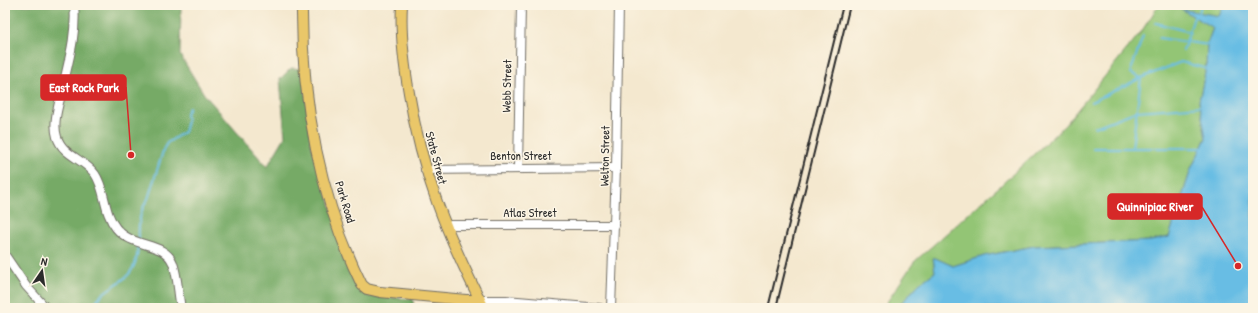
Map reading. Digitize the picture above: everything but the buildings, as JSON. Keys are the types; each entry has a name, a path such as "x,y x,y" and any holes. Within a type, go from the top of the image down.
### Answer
{"main road":[{"name":"Park Road","path":"302,5 306,80 319,157 334,215 362,285 367,289 380,292 466,300 482,304"},
{"name":"State Street","path":"402,5 401,24 405,71 412,116 425,170 445,225 482,304"}],"street":[{"path":"74,5 74,22 71,47 56,121 57,137 67,152 95,174 110,218 117,230 133,241 161,250 170,257 174,267 180,308"},
{"name":"Webb Street","path":"518,168 521,5"},
{"name":"Welton Street","path":"612,308 619,5"},
{"name":"Benton Street","path":"425,170 616,168"},
{"name":"Atlas Street","path":"445,225 615,225"},
{"path":"5,254 26,286 46,308"},
{"path":"482,304 506,300 600,308"}],"green space":[{"path":"5,5 181,5 180,55 204,94 267,167 285,137 280,79 291,68 303,69 311,143 351,270 367,296 413,299 414,308 5,308"},
{"path":"1159,5 1224,5 1219,16 1183,10 1213,28 1207,44 1206,68 1199,101 1206,138 1191,169 1169,237 1151,241 1034,246 984,256 953,266 933,257 935,272 919,284 897,308 883,308 914,262 1000,186 1065,125 1141,32"}],"water":[{"path":"1224,5 1253,5 1253,308 897,308 919,284 935,272 933,257 953,266 984,256 1034,246 1151,241 1169,237 1191,169 1206,138 1199,101 1206,68 1207,44 1213,28 1181,9 1219,16"}],"waterway":[{"path":"1199,13 1201,5"},
{"path":"1183,51 1194,17 1196,17"},
{"path":"1156,23 1190,32"},
{"path":"1143,36 1130,73 1141,78 1181,62 1208,69"},
{"path":"1159,38 1209,45"},
{"path":"1091,102 1141,78"},
{"path":"1132,148 1141,78"},
{"path":"1095,127 1137,111 1203,106"},
{"path":"139,239 139,223 141,213 148,199 164,148 167,143 184,132 187,121 186,113 189,108"},
{"path":"1093,148 1202,148"},
{"path":"92,308 104,292 126,277 132,270 136,260 138,247"}],"railway":[{"path":"768,308 843,5"},
{"path":"776,308 850,5"}],"place":[{"name":"East Rock Park","path":"131,155"},
{"name":"Quinnipiac River","path":"1238,266"}]}
